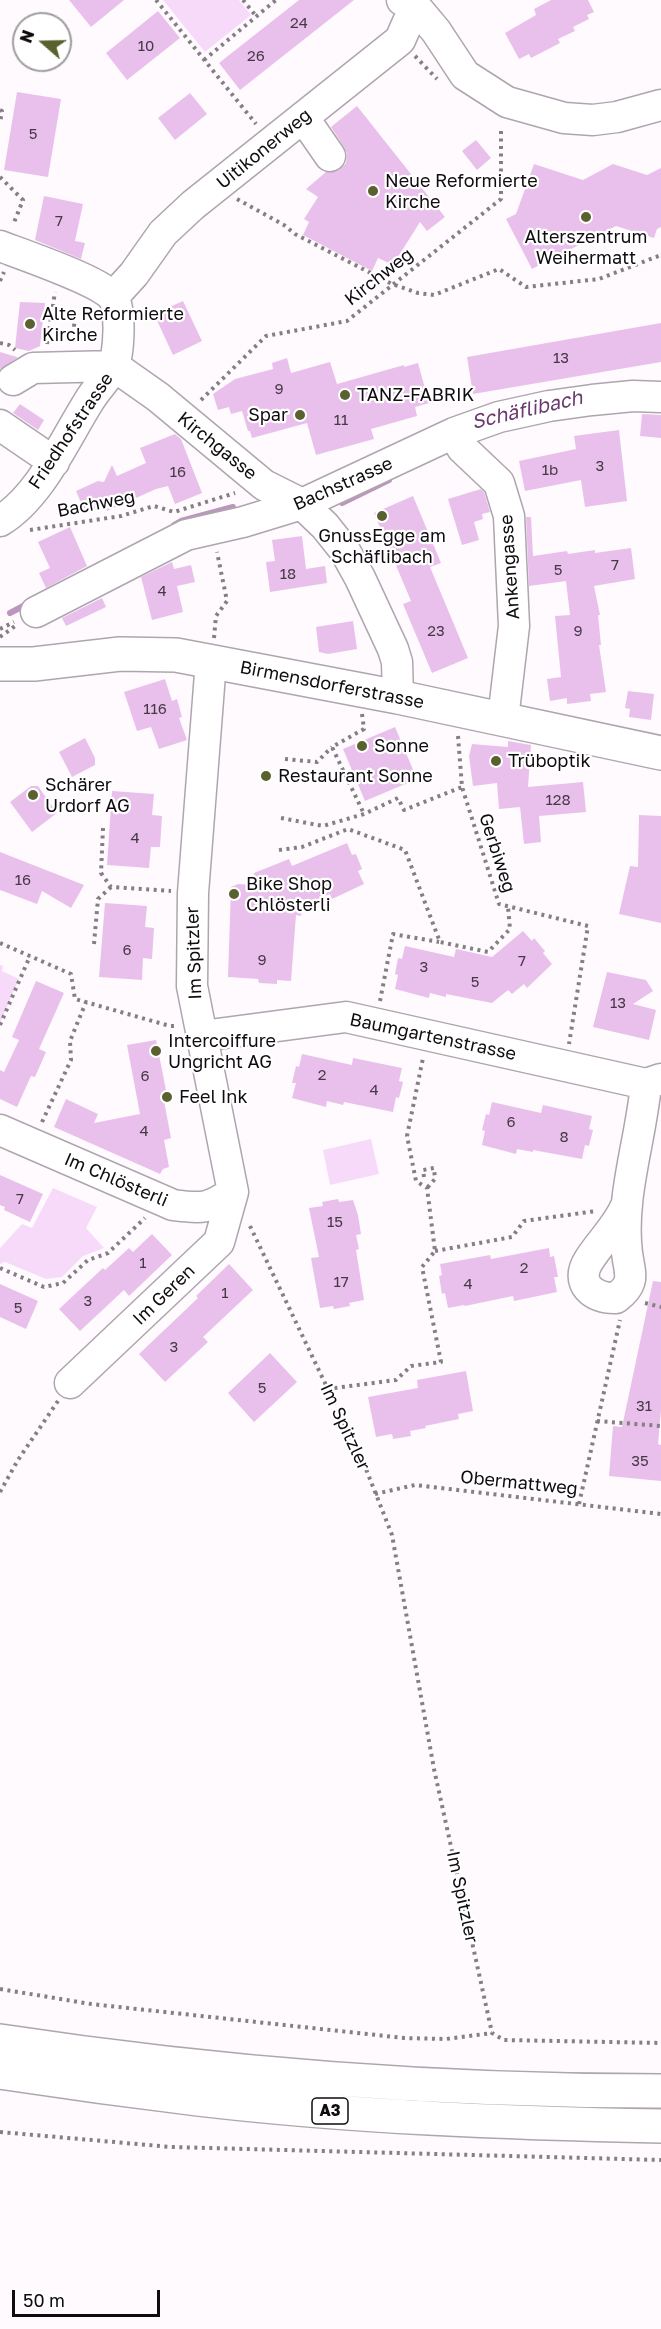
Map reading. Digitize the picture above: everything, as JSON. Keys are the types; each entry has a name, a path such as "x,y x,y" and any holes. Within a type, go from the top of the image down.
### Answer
{"main road":[{"name":"Birmensdorferstrasse","path":"0,663 33,664 120,654 176,655 212,652 398,697 661,753"},
{"name":"A3","path":"0,2041 92,2055 213,2068 473,2086 661,2091"},
{"name":"A3","path":"0,2072 200,2099 322,2110 472,2120 661,2126"}],"street":[{"path":"418,2 465,75 507,102 564,118 593,120 617,117 661,105"},
{"name":"Uitikonerweg","path":"113,297 134,274 163,233 400,40 418,2"},
{"path":"303,117 330,156"},
{"path":"2,246 99,286 113,297 118,307 114,366 33,368 15,366"},
{"name":"Kirchgasse","path":"114,366 184,419 264,485 302,504 326,526 345,551 360,578 397,662 398,697"},
{"name":"Friedhofstrasse","path":"9,526 30,493 54,462 90,400 114,366"},
{"name":"Bachstrasse","path":"28,618 186,535 243,522 302,504 458,440 500,417 549,406 612,398 661,397"},
{"path":"0,425 54,462"},
{"name":"Ankengasse","path":"458,440 499,483 509,516 514,626 503,719"},
{"name":"Im Spitzler","path":"212,652 193,892 192,986 233,1192"},
{"name":"Baumgartenstrasse","path":"200,1030 346,1017 566,1066 654,1081"},
{"path":"626,1206 603,1243 588,1261 585,1282 593,1294 600,1298 616,1298 629,1286 631,1276 625,1229 626,1206 644,1113 654,1081"},
{"name":"Im Chlösterli","path":"0,1130 173,1205 198,1209 217,1203 233,1192"},
{"name":"Im Geren","path":"70,1383 219,1242 233,1192"}],"path":[{"path":"156,0 271,143"},
{"path":"243,0 256,16"},
{"path":"204,60 276,0"},
{"path":"0,110 2,111 0,123"},
{"name":"Kirchweg","path":"184,419 266,336 347,321 501,200 501,128"},
{"path":"0,177 23,200 2,246"},
{"path":"222,183 233,197 284,225 295,234 392,284 418,293 434,295 499,268 526,287 599,279 661,255"},
{"path":"41,350 46,346 56,285"},
{"path":"51,315 75,318"},
{"path":"0,343 9,345 15,366"},
{"name":"Bachweg","path":"9,526 121,516 154,506 174,512 264,485"},
{"path":"211,528 227,601 216,616 212,652"},
{"path":"0,628 28,618"},
{"path":"285,759 317,762 332,747 364,729 362,705"},
{"name":"Gerbiweg","path":"458,734 462,788 499,904 588,926 566,1066"},
{"path":"332,747 364,814"},
{"path":"281,818 323,826 364,814 398,798 404,810 462,788"},
{"path":"323,826 328,836"},
{"path":"103,828 101,873 111,887"},
{"path":"279,850 302,847 348,829 405,850 440,942"},
{"path":"94,944 98,899 111,887 193,892"},
{"path":"376,1024 393,934 488,952 510,929 508,906"},
{"path":"0,943 71,974 75,999 170,1026 200,1030"},
{"path":"0,1025 30,956"},
{"path":"32,1144 71,1060 70,1041 86,1002"},
{"path":"427,1035 407,1136 416,1181 427,1188"},
{"path":"424,1177 423,1170 434,1167 435,1179 427,1188 435,1251"},
{"name":"Im Spitzler","path":"233,1192 366,1469 392,1535 434,1769 492,2033"},
{"path":"0,1268 44,1287 63,1283 88,1260 108,1253 164,1201"},
{"path":"327,1389 396,1380 411,1366 441,1362 422,1267 435,1251 512,1237 524,1221 626,1206"},
{"path":"579,1504 621,1318 616,1298"},
{"path":"0,1492 18,1460 70,1383"},
{"path":"597,1421 661,1426"},
{"name":"Obermattweg","path":"375,1494 416,1485 661,1514"},
{"path":"0,1989 91,2004 267,2025 404,2038 446,2039 492,2033 504,2040 661,2043"},
{"path":"0,2132 171,2147 661,2160"}],"shaded area":[{"path":"163,0 239,0 251,15 205,52"},
{"path":"0,965 3,966 2,971 19,979 0,1023"},
{"path":"371,1139 379,1174 330,1185 323,1150"},
{"path":"53,1188 97,1207 86,1228 104,1248 83,1256 62,1277 46,1279 5,1262 0,1264 0,1248 22,1224 32,1228"}],"building":[{"path":"69,0 124,0 91,27"},
{"path":"299,0 354,0 240,90 219,63"},
{"path":"551,0 588,0 594,12 587,15 589,19 573,27 575,31 558,39 560,43 531,58 529,54 519,59 505,33 536,15 534,9"},
{"path":"158,11 180,38 127,80 106,53"},
{"path":"17,92 61,99 48,177 4,170"},
{"path":"190,93 207,114 175,140 158,118"},
{"name":"Neue Reformierte Kirche","path":"357,106 445,217 427,231 420,222 393,265 378,258 372,271 303,235 309,222 304,219 318,197 306,189 326,172 339,170 346,163 347,154 331,127"},
{"path":"476,140 491,158 477,170 462,151"},
{"name":"Alterszentrum Weihermatt","path":"534,164 583,180 613,164 647,175 661,168 661,227 657,229 654,238 616,226 532,269 506,219 516,214"},
{"path":"44,196 83,204 75,241 85,243 81,259 35,240"},
{"path":"183,301 202,341 173,355 154,314"},
{"name":"Alte Reformierte Kirche","path":"20,302 45,303 40,346 29,351 15,348"},
{"path":"661,323 661,362 473,394 467,357"},
{"path":"0,352 17,357 17,358 0,369"},
{"path":"287,358 291,373 330,362 337,384 418,363 429,403 415,407 417,416 371,429 374,439 316,455 307,423 252,438 242,411 231,414 229,407 218,410 213,394 235,379 273,369 272,363"},
{"path":"20,404 44,420 38,430 13,413"},
{"path":"642,414 661,415 661,438 640,436"},
{"path":"619,430 627,501 585,507 581,480 525,491 519,461 576,449 574,436"},
{"path":"175,434 181,439 202,493 175,504 168,486 107,511 105,505 86,514 76,491 98,481 104,482 112,465 117,476 146,463 140,448"},
{"path":"481,489 490,512 482,514 483,519 474,522 479,540 462,545 448,499"},
{"path":"413,496 441,563 430,567 468,658 432,673 403,604 411,601 374,513"},
{"path":"526,517 531,517 533,556 567,551 568,554 595,550 595,553 631,548 635,579 594,586 600,615 598,615 601,645 599,645 606,692 590,694 591,701 567,704 567,698 550,701 547,679 561,677 555,616 570,615 566,581 529,586"},
{"path":"70,527 87,566 46,588 39,573 50,568 38,542"},
{"path":"302,536 306,569 325,566 327,583 270,592 266,562 275,561 272,540"},
{"path":"172,562 174,569 191,565 195,582 177,586 183,612 152,620 141,577"},
{"path":"102,598 106,607 66,626 62,618"},
{"path":"353,621 357,649 328,654 319,652 316,627"},
{"path":"165,679 172,701 177,699 182,717 179,718 187,740 159,749 151,727 137,731 124,692"},
{"path":"628,691 654,694 651,720 629,717 630,709 625,708"},
{"path":"395,727 417,779 365,801 343,749"},
{"path":"85,738 95,758 95,765 72,777 59,752"},
{"path":"508,741 531,745 528,787 583,782 586,812 539,816 541,842 524,844 520,807 499,809 497,783 473,786 469,756 472,744 508,747"},
{"path":"31,786 38,786 57,813 32,832 10,802"},
{"path":"112,791 154,794 152,815 162,816 160,847 151,847 149,868 107,865"},
{"path":"639,815 661,816 661,923 619,914 630,866 638,867"},
{"path":"347,843 352,855 356,854 362,869 358,871 364,884 332,899 330,894 302,906 301,916 296,915 291,981 277,980 277,984 259,983 258,979 228,977 231,887 238,884 253,885 254,873 289,859 292,866"},
{"path":"0,852 84,885 71,908 42,891 37,904 0,890"},
{"path":"105,903 147,906 145,927 154,928 152,959 143,958 142,980 99,977"},
{"path":"523,931 532,941 534,938 552,964 527,988 524,984 512,994 508,990 492,1003 446,994 446,997 430,993 429,998 395,989 398,958 402,959 405,946 454,957 456,949 492,957"},
{"path":"607,972 646,980 653,991 633,1004 656,1010 649,1040 593,1027"},
{"path":"36,981 64,993 39,1049 46,1052 35,1077 31,1076 17,1107 0,1099 0,1070 4,1072 19,1040 12,1037"},
{"path":"156,1040 168,1100 164,1101 171,1138 164,1140 169,1167 163,1169 160,1174 54,1127 66,1099 98,1114 94,1123 140,1114 127,1045"},
{"path":"302,1054 352,1065 353,1058 402,1068 399,1081 403,1082 399,1098 396,1097 393,1112 344,1102 343,1105 327,1101 326,1107 292,1098 296,1083 292,1083"},
{"path":"492,1102 541,1113 543,1105 592,1116 589,1129 593,1130 589,1146 585,1145 582,1159 533,1150 533,1152 517,1149 516,1154 482,1145 485,1131 482,1130"},
{"path":"0,1175 43,1194 30,1222 4,1210 5,1207 0,1205"},
{"path":"338,1199 339,1202 353,1200 358,1215 361,1234 356,1235 359,1249 356,1250 364,1300 334,1309 333,1306 320,1308 311,1258 319,1257 309,1208 323,1206 322,1202"},
{"path":"152,1234 172,1255 129,1296 124,1290 80,1331 59,1309 103,1268 105,1270 129,1248 133,1252"},
{"path":"549,1248 550,1257 554,1256 558,1277 554,1277 557,1292 514,1301 513,1296 448,1308 445,1293 442,1294 440,1264 490,1255 491,1259"},
{"path":"229,1264 253,1290 203,1337 208,1342 165,1382 139,1354 198,1298 196,1296"},
{"path":"653,1281 661,1282 661,1410 658,1444 661,1445 661,1481 609,1476 613,1426 622,1427"},
{"path":"0,1284 38,1301 26,1329 0,1317"},
{"path":"270,1353 297,1382 254,1422 228,1393"},
{"path":"466,1371 473,1411 458,1414 459,1419 410,1431 411,1436 393,1439 392,1434 376,1437 368,1397 418,1388 417,1380"}],"waterway":[{"name":"Schäflibach","path":"342,503 389,480"},
{"name":"Schäflibach","path":"174,525 233,507"},
{"name":"Schäflibach","path":"10,613 27,604"}],"place":[{"name":"Neue Reformierte Kirche","path":"373,191"},
{"name":"Alterszentrum Weihermatt","path":"586,217"},
{"name":"Alte Reformierte Kirche","path":"30,324"},
{"name":"TANZ-FABRIK","path":"345,395"},
{"name":"Spar","path":"300,415"},
{"name":"GnussEgge am Schäflibach","path":"382,516"},
{"name":"Sonne","path":"362,746"},
{"name":"Trüboptik","path":"496,761"},
{"name":"Restaurant Sonne","path":"266,776"},
{"name":"Schärer Urdorf AG","path":"33,795"},
{"name":"Bike Shop Chlösterli","path":"234,894"},
{"name":"Intercoiffure Ungricht AG","path":"156,1051"},
{"name":"Feel Ink","path":"167,1097"}]}
